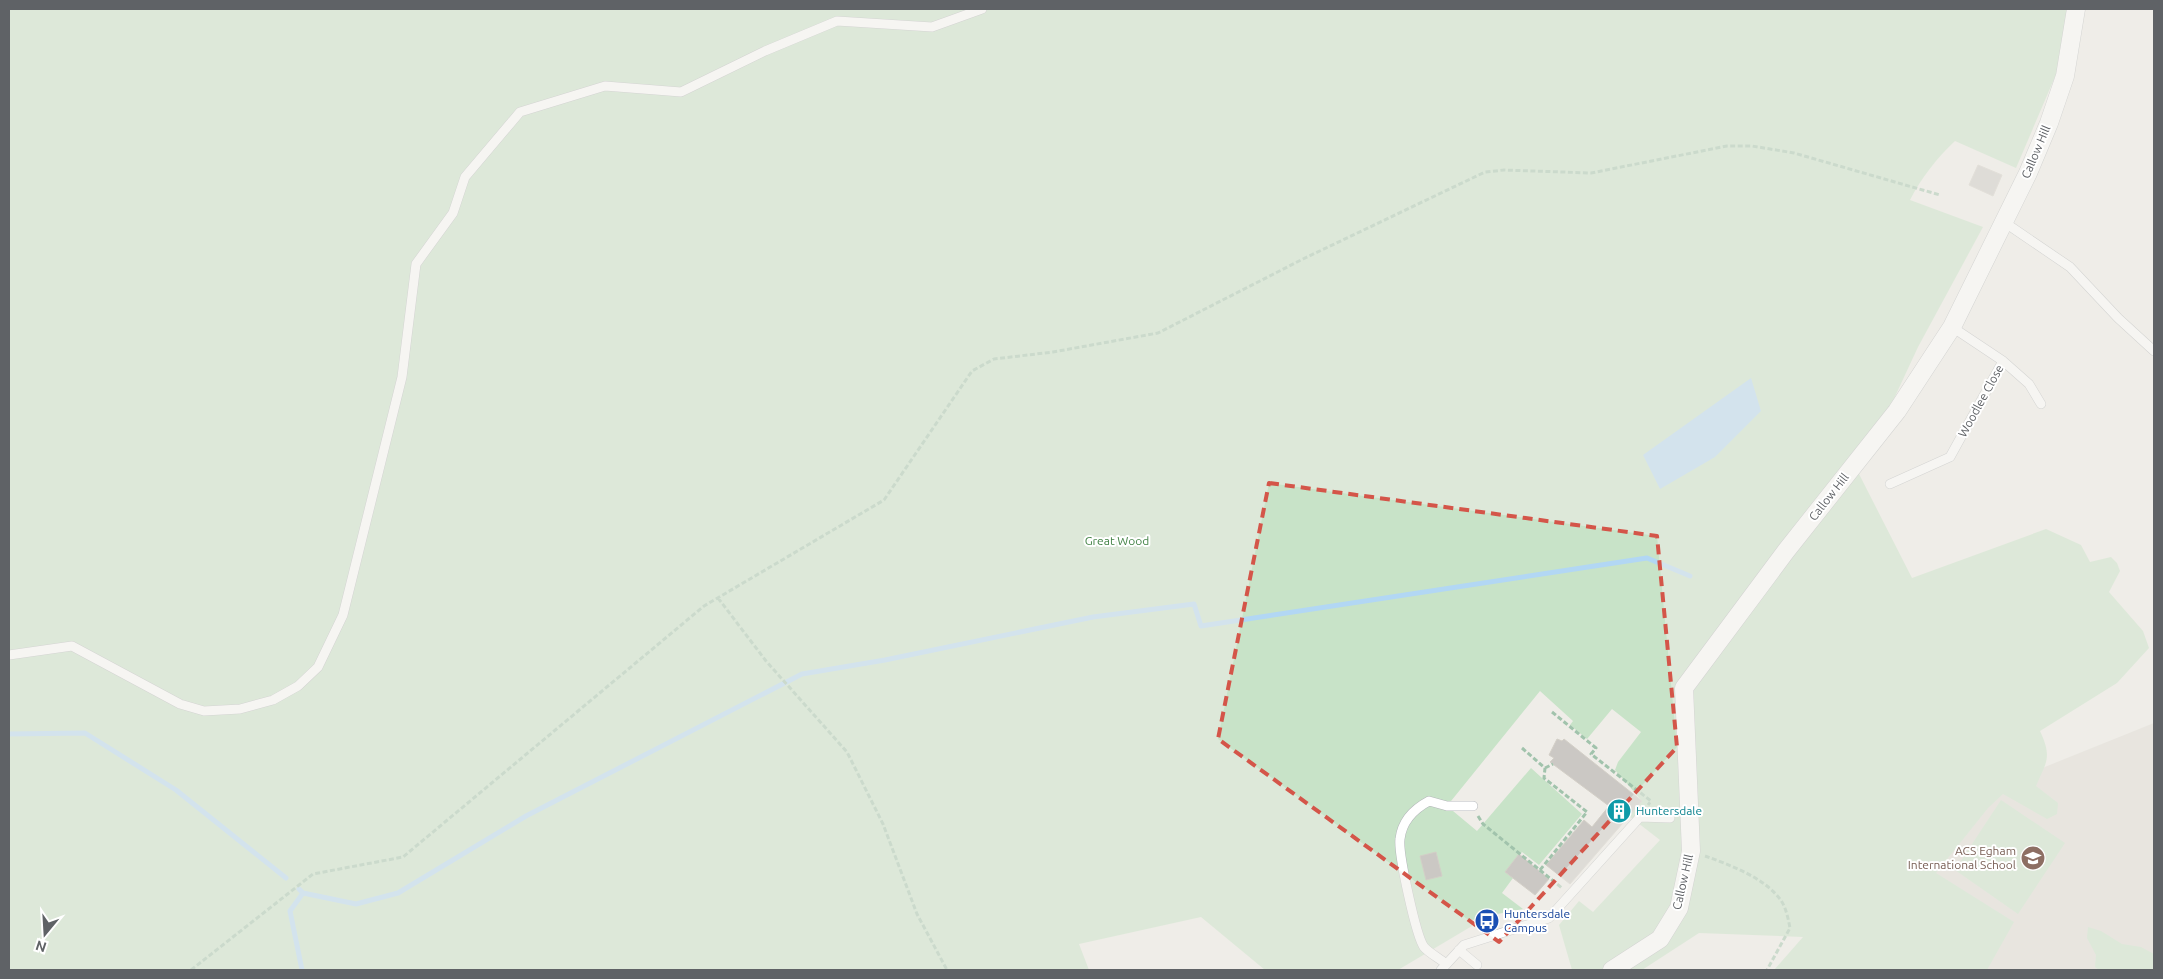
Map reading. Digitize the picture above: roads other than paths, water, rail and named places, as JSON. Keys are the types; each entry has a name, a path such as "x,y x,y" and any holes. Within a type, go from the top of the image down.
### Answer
{"street":[{"name":"Callow Hill","path":"1612,970 1660,939 1679,908 1690,852 1684,688 1786,551 1897,411 1952,327 2031,165 2065,78 2076,9"}],"lane":[{"path":"9,655 72,646 180,704 204,711 240,709 274,700 298,686 318,667 343,615 402,377 416,264 453,213 465,177 520,112 605,86 681,92 764,51 837,21 932,27 982,9"},
{"path":"2004,222 2070,267 2118,318 2154,351"},
{"name":"Woodlee Close","path":"1890,484 1950,458 2003,361 1952,327"},
{"path":"2003,361 2029,384 2041,404"},
{"path":"1474,806 1447,806 1429,801 1417,807 1410,815 1404,824 1399,840 1411,906 1424,946 1443,967 1464,945 1539,926 1571,895 1640,817 1670,818"},
{"path":"1459,950 1477,966"}],"water":[{"path":"1751,378 1761,411 1715,457 1660,489 1643,455"}],"waterway":[{"path":"299,889 303,893 356,904 398,893 526,816 802,674 885,660 1093,617 1194,604 1201,626 1647,558 1690,576"},
{"path":"9,734 85,733 176,790 286,878"},
{"path":"302,970 290,911 303,893"}],"place":[{"name":"Huntersdale","path":"1619,811"},
{"name":"ACS Egham International School","path":"2033,858"},
{"name":"Huntersdale Campus","path":"1487,921"}],"park label":[{"name":"Great Wood","path":"1117,541"}]}
